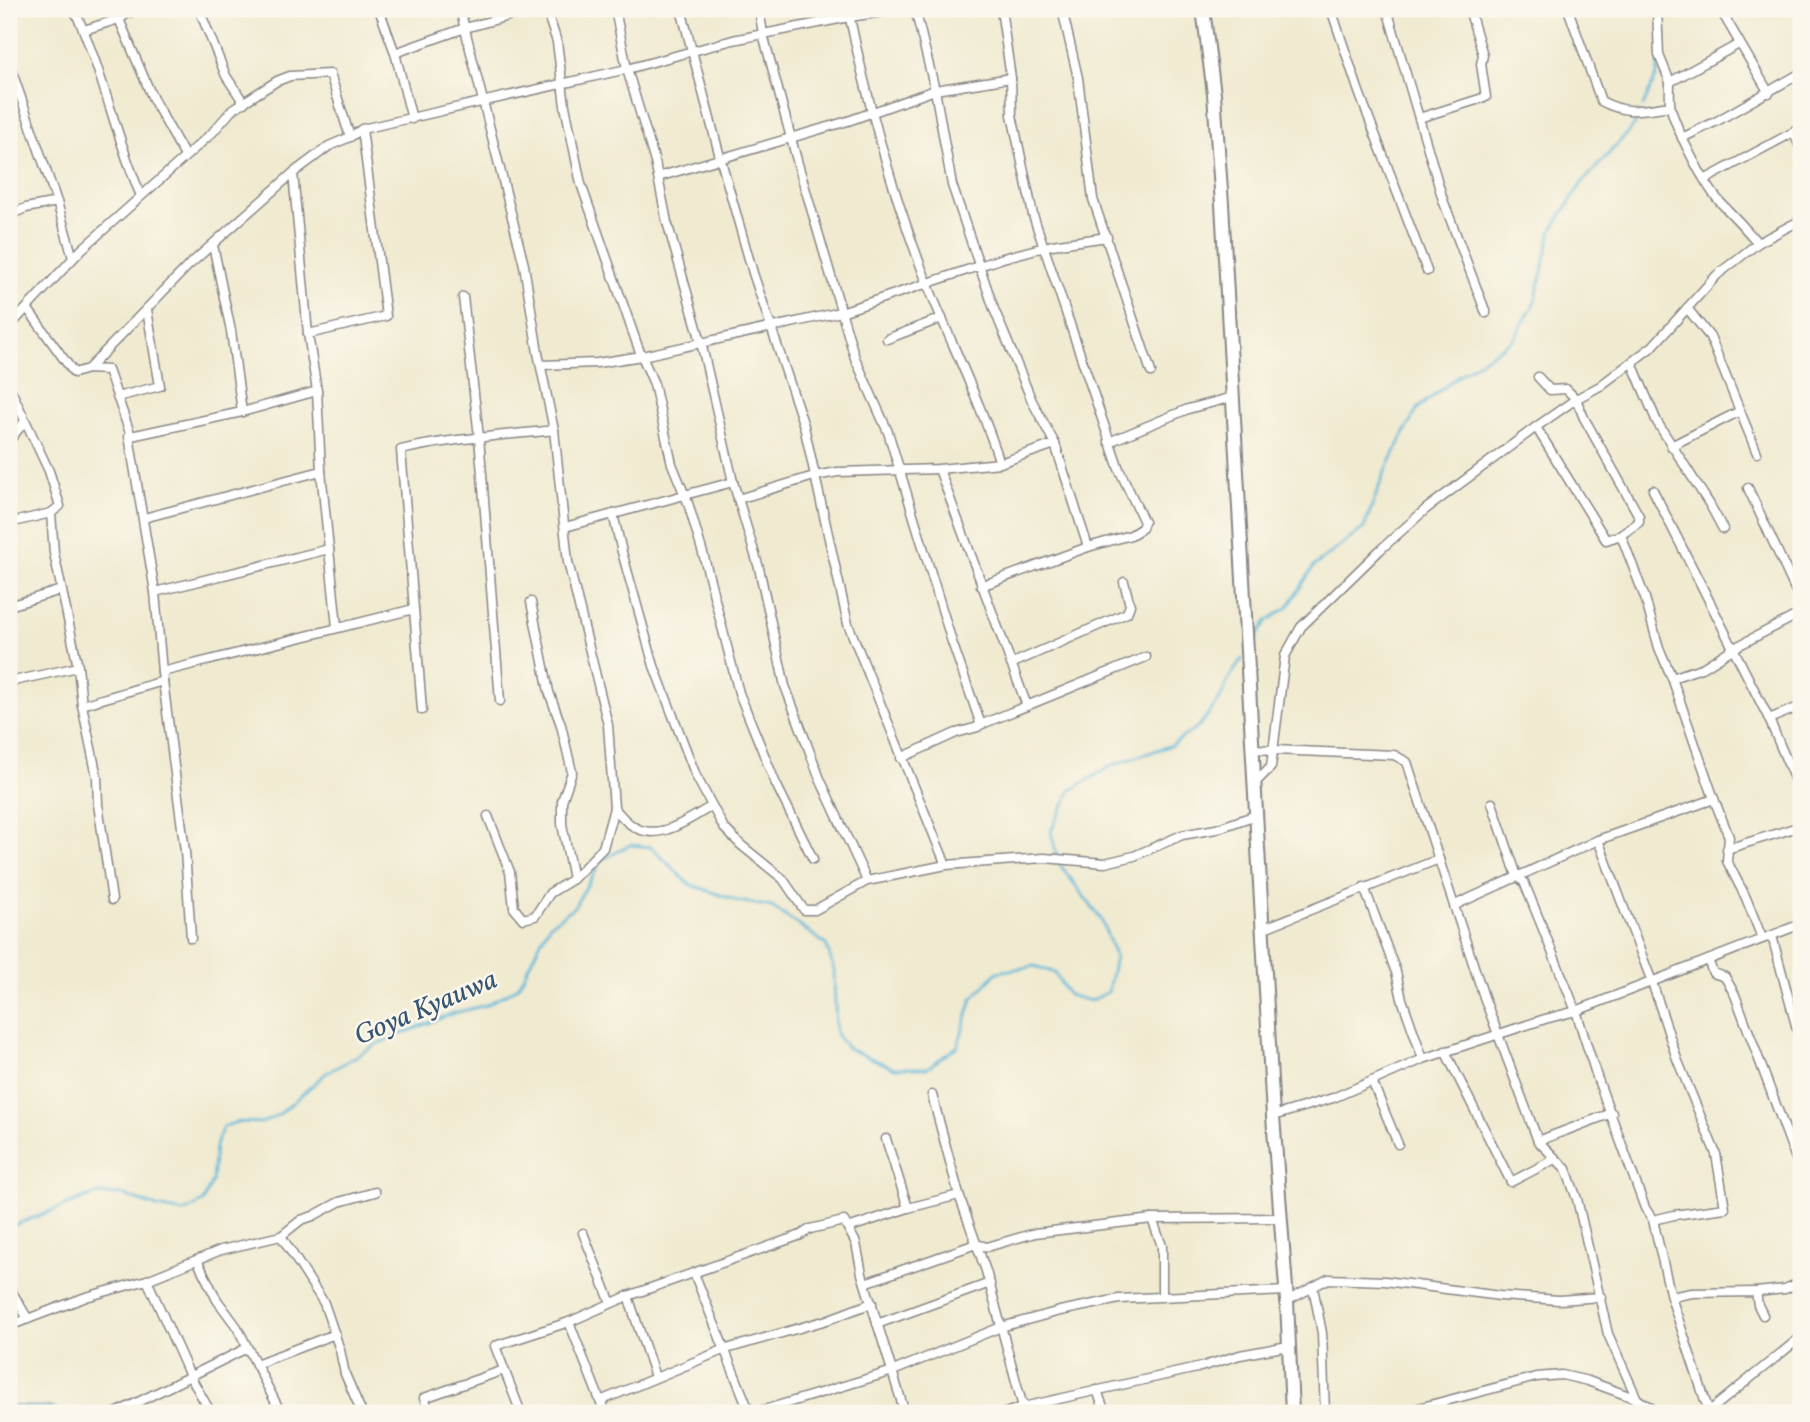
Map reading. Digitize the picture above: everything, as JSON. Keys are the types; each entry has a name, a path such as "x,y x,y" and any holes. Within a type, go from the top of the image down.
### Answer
{"highway":[{"path":"1203,9 1214,94 1219,167 1273,1116 1293,1413"}],"street":[{"path":"74,9 84,30 126,160 141,195"},
{"path":"84,30 118,19 135,9"},
{"path":"200,9 226,76 244,103"},
{"path":"379,9 395,54 412,118"},
{"path":"460,9 524,265 554,430 568,562 608,725 614,808 603,848 573,879 551,893 534,916 523,919 514,908 510,872 488,816"},
{"path":"395,54 466,28 534,9"},
{"path":"546,9 557,42 565,106 582,184 654,384 672,464 685,494 705,557 739,693 776,784 813,859"},
{"path":"615,9 627,69 701,342 733,482 759,568 785,686 820,779 867,881"},
{"path":"681,9 720,157 770,327 804,426 848,624 946,865"},
{"path":"759,9 763,34 791,137 855,358 881,412 901,470 907,500 980,725"},
{"path":"88,369 188,266 250,209 329,146 362,129 627,69 691,50 849,13 904,9"},
{"path":"915,9 935,90 952,186 979,268 1027,389 1055,444 1088,547"},
{"path":"981,586 1088,547 1131,535 1142,528 1144,522 1109,442 1033,215 1012,115 1011,78 1001,9"},
{"path":"1062,9 1078,78 1093,199 1151,372"},
{"path":"1331,9 1359,92 1427,271"},
{"path":"1387,9 1443,200 1486,313"},
{"path":"1419,118 1486,97 1481,64 1483,55 1469,9"},
{"path":"1568,9 1601,101 1619,110 1670,106"},
{"path":"1657,9 1659,55 1670,82 1670,106 1682,138 1720,201 1758,243"},
{"path":"1720,9 1769,93"},
{"path":"849,13 872,112 905,226 989,429 1000,463"},
{"path":"118,19 153,99 185,156"},
{"path":"1670,82 1739,44"},
{"path":"9,63 57,202 73,258"},
{"path":"1682,138 1769,93 1801,73"},
{"path":"9,327 73,258 212,133 233,108 277,81 290,76 330,74 350,136"},
{"path":"658,177 872,112 935,90 1011,78"},
{"path":"308,334 386,316 362,129"},
{"path":"1706,179 1798,130 1801,150"},
{"path":"293,173 308,334 317,391 321,471 337,627"},
{"path":"9,215 26,208 57,202"},
{"path":"1255,783 1271,767 1285,656 1301,627 1426,509 1536,427 1632,363 1653,346 1717,275 1758,243 1801,220"},
{"path":"541,365 597,363 642,356 841,312 1043,247 1107,237"},
{"path":"213,245 231,331 242,412"},
{"path":"463,296 479,437 500,701"},
{"path":"27,308 74,373 88,369 108,370 131,436 155,592 163,681 185,851 191,938"},
{"path":"1688,308 1710,337 1757,453"},
{"path":"117,397 160,386 147,310"},
{"path":"887,339 942,318"},
{"path":"1632,363 1657,422 1723,530"},
{"path":"1536,427 1606,540 1621,535 1639,522 1639,516 1576,399 1566,389 1550,390 1538,377"},
{"path":"9,386 49,471 60,506 51,513 9,523"},
{"path":"131,436 242,412 317,391"},
{"path":"1109,442 1188,409 1233,397"},
{"path":"1671,446 1741,411"},
{"path":"9,441 25,421"},
{"path":"422,710 401,450 440,440 494,438 554,430"},
{"path":"738,499 814,476 838,472 939,469 1000,463 1055,444"},
{"path":"939,469 1027,706"},
{"path":"144,518 321,471"},
{"path":"565,527 733,482"},
{"path":"1748,488 1801,602"},
{"path":"1654,490 1769,719 1794,778 1801,802"},
{"path":"51,513 54,553 97,777 98,804 112,900"},
{"path":"613,514 654,666 696,776 724,828 783,879 804,910 815,910 867,881 946,865 1044,858 1105,863 1134,856 1182,835 1216,829 1256,815"},
{"path":"1621,535 1645,598 1659,648 1729,837 1727,861 1762,938"},
{"path":"155,592 329,549"},
{"path":"1011,664 1128,613 1130,605 1124,582"},
{"path":"9,606 61,590"},
{"path":"531,602 549,692 561,725 572,772 562,802 562,824 573,879"},
{"path":"162,671 414,609"},
{"path":"1672,678 1704,667 1801,613"},
{"path":"901,758 956,733 1146,657"},
{"path":"9,682 78,667"},
{"path":"82,705 163,681"},
{"path":"1769,719 1801,706"},
{"path":"1253,749 1394,755 1407,762 1498,1034 1538,1140 1566,1169 1577,1199 1608,1334 1637,1399"},
{"path":"1454,905 1598,840 1714,800"},
{"path":"1492,803 1517,876 1524,883 1576,1011 1645,1208 1653,1220 1671,1297 1708,1413 1801,1337"},
{"path":"614,808 632,826 650,832 672,828 712,806"},
{"path":"1727,849 1801,826"},
{"path":"1598,840 1652,982 1677,1059 1716,1154 1726,1205 1726,1208 1674,1214 1653,1220"},
{"path":"1262,929 1439,859"},
{"path":"1364,887 1396,971 1402,999 1423,1059"},
{"path":"1273,1116 1333,1098 1445,1051 1576,1011 1801,924"},
{"path":"1772,936 1798,1021 1801,1044"},
{"path":"1708,960 1713,973 1726,977 1735,995 1801,1172"},
{"path":"1445,1051 1511,1182 1555,1159"},
{"path":"1372,1081 1398,1144"},
{"path":"932,1094 959,1195 990,1283 1023,1407"},
{"path":"1538,1140 1612,1113"},
{"path":"886,1139 908,1208"},
{"path":"9,1326 86,1297 148,1280 221,1250 281,1236 301,1220 339,1202 375,1192"},
{"path":"848,1228 959,1195"},
{"path":"865,1283 976,1244 987,1247 1035,1233 1153,1219 1281,1218"},
{"path":"1153,1219 1162,1246 1162,1296"},
{"path":"521,1413 495,1346 801,1235 810,1229 844,1221 856,1243 865,1283 905,1413"},
{"path":"583,1233 611,1303"},
{"path":"281,1236 324,1303 345,1374 362,1413"},
{"path":"197,1260 217,1300 237,1327 281,1413"},
{"path":"694,1273 723,1350 756,1413 893,1371 1001,1328 1107,1301 1162,1296 1287,1296 1328,1279 1385,1281 1500,1296 1559,1300 1601,1297"},
{"path":"148,1280 190,1376 211,1413"},
{"path":"1671,1297 1692,1293 1785,1289 1801,1282"},
{"path":"877,1324 990,1283"},
{"path":"9,1287 29,1319"},
{"path":"1313,1287 1322,1333 1325,1413"},
{"path":"1756,1292 1763,1315"},
{"path":"628,1296 655,1377"},
{"path":"600,1401 723,1350 827,1320 872,1303"},
{"path":"569,1321 605,1413"},
{"path":"256,1364 335,1334"},
{"path":"1005,1413 1197,1368 1240,1355 1288,1346"},
{"path":"116,1413 247,1348"},
{"path":"430,1413 424,1398 504,1370"},
{"path":"1400,1413 1536,1377 1562,1375 1588,1381 1637,1399 1659,1413"},
{"path":"1097,1390 1105,1413"}],"water":[{"path":"9,1406 51,1407 62,1413 9,1413"}],"waterway":[{"name":"Goya Kyauwa","path":"1661,32 1665,9"},
{"name":"Goya Kyauwa","path":"1643,106 1657,75 1659,60"},
{"name":"Goya Kyauwa","path":"1251,645 1267,621 1288,607 1314,566 1364,528 1383,476 1417,409 1459,375 1514,339 1535,302 1552,230 1582,183 1634,126 1640,112"},
{"name":"Goya Kyauwa","path":"1057,856 1051,831 1071,790 1113,765 1172,745 1200,725 1220,699 1228,680 1242,659"},
{"name":"Goya Kyauwa","path":"9,1227 97,1194 123,1195 157,1207 184,1212 203,1202 212,1181 215,1146 223,1127 237,1122 262,1123 281,1113 325,1074 379,1043 454,1013 486,1005 518,987 549,925 574,907 602,860 630,845 651,847 689,884 738,901 772,907 826,944 834,970 836,1034 847,1048 894,1068 927,1068 958,1046 972,999 997,972 1035,966 1055,973 1068,995 1091,1001 1108,992 1115,956 1101,919 1058,862"}]}
